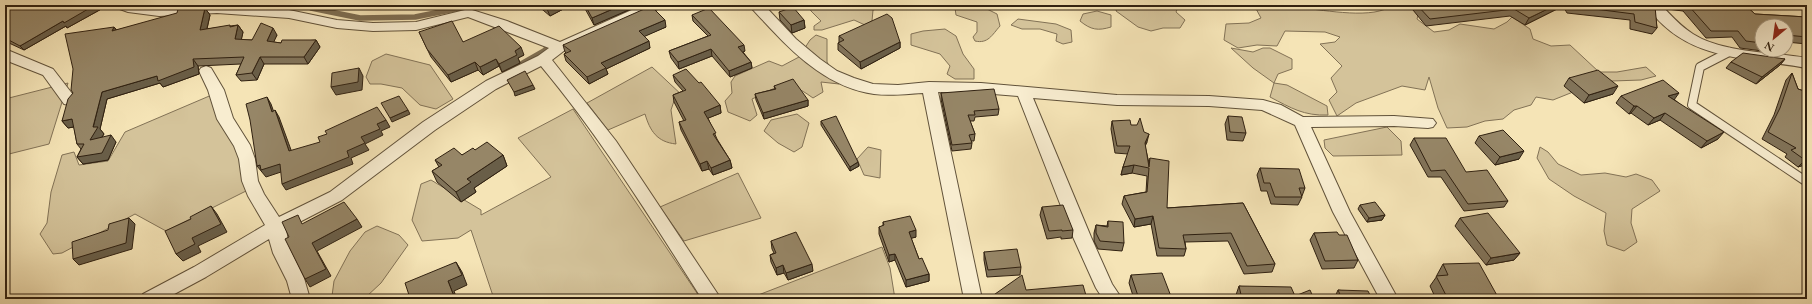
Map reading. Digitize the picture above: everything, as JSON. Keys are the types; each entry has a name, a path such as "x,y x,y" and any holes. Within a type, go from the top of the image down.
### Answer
{"street":[{"path":"122,5 133,9 159,12 218,7 289,14 337,24 388,28 416,26 470,9 502,24 560,47"},
{"path":"149,299 200,272 277,226 336,196 429,126 490,85 543,59 560,47 652,5"},
{"path":"756,5 791,42 815,62 832,74 849,82 873,89 898,90 929,87 1023,91 1116,100 1263,105 1276,109 1301,122 1394,121 1428,123"},
{"path":"1653,5 1671,24 1692,39 1729,52 1807,63"},
{"path":"5,54 48,72 69,100"},
{"path":"543,59 564,82 642,190 712,299"},
{"path":"206,70 216,90 225,118 242,145 247,158 250,181 256,196 271,220 277,226 276,240 282,256 295,278 301,299"},
{"path":"929,87 973,299"},
{"path":"1023,91 1082,237 1105,288 1113,299"},
{"path":"1301,122 1322,174 1366,261 1389,299"}],"lane":[{"path":"1729,52 1700,67 1692,106 1807,182"}],"shaded area":[{"path":"808,5 895,5 891,9 880,8 873,10 872,21 865,25 854,20 822,30 814,30 814,26 821,21 811,11"},
{"path":"967,5 979,5 997,14 1000,26 987,40 979,42 975,41 973,37 977,32 977,22 956,15 955,8"},
{"path":"1118,5 1179,5 1176,12 1185,20 1180,28 1163,28 1151,31 1138,27 1116,11"},
{"path":"1254,5 1294,5 1302,8 1336,12 1362,13 1384,10 1392,5 1421,5 1417,19 1434,32 1449,30 1460,24 1494,29 1507,22 1512,17 1530,29 1533,39 1551,46 1570,45 1599,72 1617,72 1646,67 1656,76 1641,80 1612,81 1573,92 1553,100 1536,97 1531,105 1514,110 1503,119 1485,121 1467,127 1447,128 1438,108 1429,77 1425,90 1402,86 1356,103 1337,116 1329,100 1337,92 1331,78 1342,66 1320,44 1335,42 1340,37 1325,32 1285,31 1277,46 1257,45 1238,48 1224,40 1226,24 1249,23 1261,18"},
{"path":"1097,11 1111,15 1111,27 1095,29 1080,21 1083,14"},
{"path":"1018,19 1056,24 1071,30 1072,42 1063,44 1056,41 1057,34 1040,29 1022,29 1011,25"},
{"path":"945,29 956,36 963,54 974,69 974,79 955,79 947,74 950,66 940,54 911,45 911,34 923,31"},
{"path":"816,35 827,39 827,62 839,84 821,82 823,92 813,98 795,87 776,87 752,99 757,115 750,121 728,112 725,101 732,93 731,82 735,76 769,61 782,66 799,57 810,40"},
{"path":"1231,48 1253,52 1263,48 1270,48 1292,59 1292,69 1278,74 1274,83 1253,68"},
{"path":"386,54 430,65 453,99 436,109 420,105 402,88 381,84 370,84 366,77 372,61"},
{"path":"652,67 684,97 674,101 671,110 676,144 664,141 655,135 649,126 645,114 608,130 587,103"},
{"path":"68,83 49,144 5,155 5,99"},
{"path":"1274,83 1287,85 1327,106 1328,115 1305,113 1291,108 1270,97"},
{"path":"214,94 243,152 246,191 166,231 135,214 62,253 53,254 40,234 47,223 51,192 62,155 74,152 79,165 108,161 125,132"},
{"path":"573,109 701,299 494,299 471,230 458,238 422,241 412,220 421,184 431,180 481,210 481,215 551,177 518,138"},
{"path":"797,114 809,123 802,147 794,152 778,143 764,131 771,120"},
{"path":"1387,127 1401,141 1402,155 1333,156 1325,148 1324,140"},
{"path":"868,147 881,150 880,178 864,175 857,159"},
{"path":"1540,147 1548,152 1558,164 1581,175 1605,173 1626,177 1636,174 1652,180 1660,191 1632,209 1631,223 1637,242 1624,251 1607,245 1604,231 1606,213 1574,196 1549,179 1537,158"},
{"path":"738,173 761,218 684,241 660,207"},
{"path":"377,226 399,235 408,245 381,283 366,297 332,296 334,281 350,251 365,232"},
{"path":"882,247 890,268 895,299 748,299"}],"building":[{"path":"5,5 23,5 30,7 33,5 95,5 64,23 63,21 20,46 5,38"},
{"path":"543,5 555,5 547,9"},
{"path":"585,5 622,5 592,18"},
{"path":"1417,5 1556,5 1529,18 1514,9 1430,19"},
{"path":"1570,5 1654,5 1657,28 1635,22 1634,14"},
{"path":"1688,5 1745,5 1755,14 1807,17 1807,37 1794,36 1794,18 1754,18 1754,42 1746,41 1738,31 1711,31"},
{"path":"651,6 665,20 639,31 649,41 601,63 606,68 587,77 564,54 571,51 563,45"},
{"path":"793,7 804,20 791,25 779,12"},
{"path":"205,8 200,30 238,25 235,39 252,40 261,23 273,28 267,41 281,43 282,40 316,40 304,57 260,57 252,73 236,75 244,57 193,59 194,67 158,81 157,76 102,92 93,127 98,127 90,140 111,135 102,153 77,157 84,144 77,144 72,119 62,121 68,99 73,93 71,90 73,69 65,34 114,27 112,31 177,13 178,9"},
{"path":"709,8 744,45 738,47 751,62 729,71 711,49 678,62 669,51 711,35 692,15"},
{"path":"887,14 892,18 900,42 860,62 838,43 844,40 839,36"},
{"path":"452,21 463,42 499,26 521,47 515,51 517,55 499,64 496,59 480,67 475,62 448,75 427,49 419,32"},
{"path":"1743,53 1754,55 1754,58 1785,59 1762,77 1731,62"},
{"path":"359,68 358,82 331,87 332,73"},
{"path":"686,69 699,83 701,82 720,105 704,112 716,133 713,134 730,160 711,168 707,161 700,164 679,122 686,120 673,95 686,90 673,75"},
{"path":"1598,70 1618,86 1589,95 1569,78"},
{"path":"525,71 533,85 514,92 507,80"},
{"path":"1792,73 1798,89 1807,92 1807,159 1805,160 1791,150 1796,148 1768,132 1780,108"},
{"path":"793,79 808,100 763,113 755,94 776,89 774,86"},
{"path":"1663,80 1679,93 1668,96 1724,132 1707,141 1665,113 1654,118 1621,96"},
{"path":"994,89 999,109 974,111 975,115 968,115 975,134 969,135 972,143 952,145 941,93"},
{"path":"399,96 408,110 390,118 381,103"},
{"path":"267,97 272,112 275,110 289,151 320,142 318,137 327,134 325,131 377,107 386,120 377,124 380,129 361,137 365,143 347,151 349,157 282,184 280,164 261,170 260,165 257,166 246,104"},
{"path":"836,116 858,162 850,167 821,121"},
{"path":"1228,116 1242,117 1246,133 1230,132"},
{"path":"1140,118 1144,132 1149,134 1145,143 1149,167 1150,158 1169,161 1167,208 1243,203 1275,264 1247,266 1231,233 1183,235 1186,249 1159,248 1153,216 1135,219 1124,196 1147,192 1149,168 1134,165 1123,167 1130,146 1117,146 1112,121 1130,120 1131,125 1137,125"},
{"path":"1503,130 1524,151 1500,157 1479,136"},
{"path":"1414,138 1446,138 1466,172 1487,170 1508,201 1468,204 1445,170 1431,171"},
{"path":"487,142 503,155 467,179 471,182 456,192 432,171 442,165 435,160 454,148 462,155 473,148 475,150"},
{"path":"1260,168 1299,169 1305,188 1299,188 1302,197 1275,197 1270,183 1264,183"},
{"path":"344,202 357,219 312,243 326,269 305,279 285,239 289,237 282,222 298,215 302,224"},
{"path":"1375,202 1385,215 1369,218 1360,205"},
{"path":"1063,205 1073,230 1049,231 1042,207"},
{"path":"211,206 221,224 192,238 195,244 176,254 165,231 191,219 190,217"},
{"path":"1488,213 1520,253 1491,258 1460,218"},
{"path":"910,216 916,230 909,232 919,259 922,258 929,274 906,280 895,254 889,255 879,227 884,225 883,222"},
{"path":"129,218 126,243 73,259 72,242 108,230 109,224"},
{"path":"1108,221 1123,222 1124,243 1100,241 1096,233 1096,225 1108,227"},
{"path":"796,232 812,264 786,273 783,265 776,268 770,255 776,253 771,241"},
{"path":"1337,232 1339,235 1347,235 1358,260 1325,261 1314,233"},
{"path":"1017,249 1021,267 988,270 984,252"},
{"path":"456,262 462,275 448,281 455,299 400,298 409,295 405,283"},
{"path":"1479,263 1499,299 1448,299 1436,276 1448,275 1443,264"},
{"path":"1162,273 1172,299 1139,299 1131,275"},
{"path":"1022,275 1026,290 1083,285 1087,299 988,299"},
{"path":"1239,286 1291,287 1295,296 1310,290 1314,299 1242,299"},
{"path":"1338,290 1368,291 1370,295 1380,295 1381,299 1342,299"}],"waterway":[{"path":"311,8 360,18 415,17 460,8"},
{"path":"516,67 544,51 550,45"}]}
